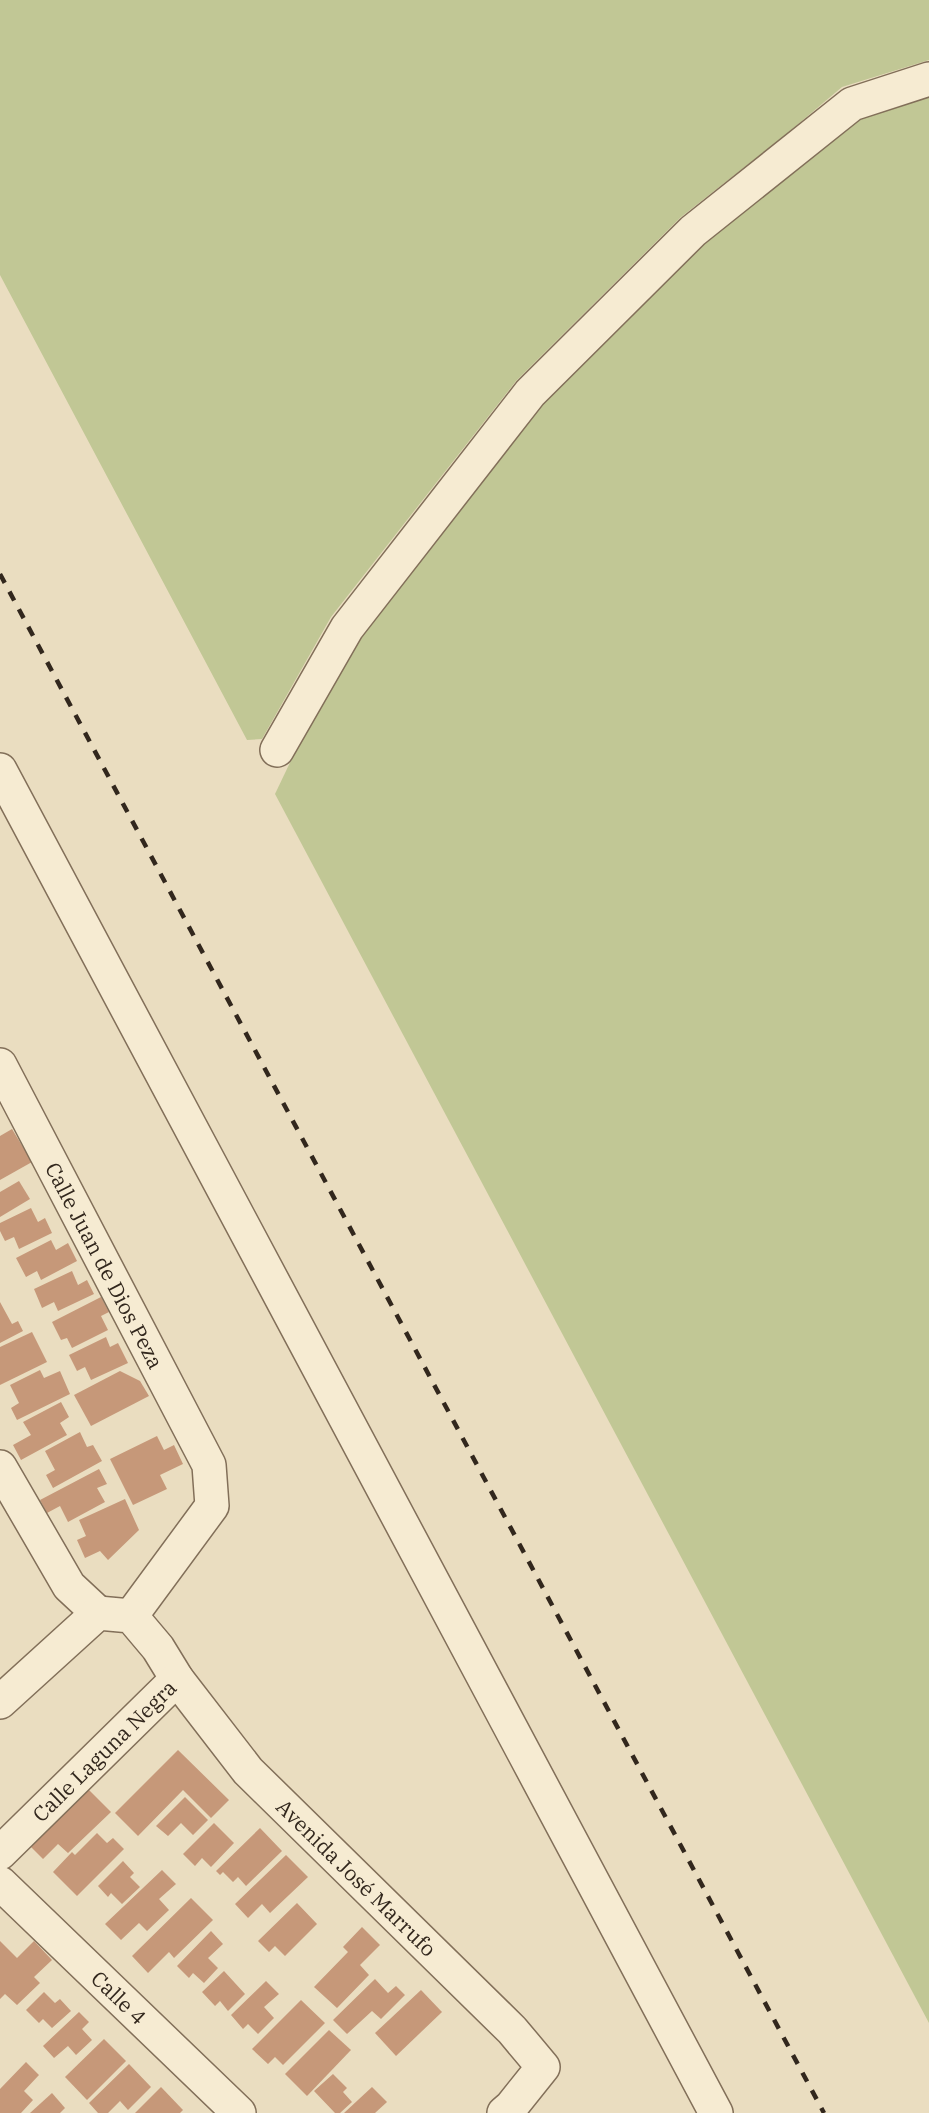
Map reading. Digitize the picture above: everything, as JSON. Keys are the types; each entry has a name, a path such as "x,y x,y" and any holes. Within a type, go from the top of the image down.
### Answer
{"street":[{"path":"277,750 347,628 530,393 693,231 852,104 929,80"},
{"path":"0,770 716,2113"},
{"name":"Calle Juan de Dios Peza","path":"0,1065 209,1465 212,1506 131,1616"},
{"path":"0,1467 69,1586 98,1613 131,1616"},
{"path":"0,1702 98,1613"},
{"name":"Calle Laguna Negra","path":"0,1853 177,1679 158,1648 131,1616"},
{"name":"Avenida José Marrufo","path":"177,1679 248,1771 512,2030 543,2067 512,2107 504,2113"},
{"name":"Calle 4","path":"0,1883 239,2113"}],"green space":[{"path":"0,0 929,0 929,60 842,87 681,217 516,381 331,617 262,739 247,740 0,275"},
{"path":"929,97 929,2023 275,794 296,750 360,637 542,404 704,244 860,119"}],"building":[{"path":"12,1129 32,1162 0,1180 0,1136"},
{"path":"19,1181 30,1199 0,1217 0,1192"},
{"path":"31,1208 38,1222 45,1218 52,1233 19,1249 14,1237 5,1241 0,1231 0,1223"},
{"path":"51,1240 56,1250 68,1243 77,1261 41,1280 37,1271 26,1277 16,1258"},
{"path":"72,1271 78,1285 87,1280 94,1294 58,1311 54,1302 42,1308 34,1289"},
{"path":"101,1297 109,1312 101,1316 108,1330 72,1348 67,1338 61,1340 52,1322"},
{"path":"0,1302 12,1324 18,1321 23,1331 0,1343"},
{"path":"32,1332 47,1362 0,1385 0,1347"},
{"path":"106,1337 110,1347 118,1343 128,1363 91,1380 85,1367 77,1371 69,1355"},
{"path":"40,1370 44,1378 60,1371 70,1394 17,1420 11,1408 19,1403 10,1385"},
{"path":"120,1371 140,1381 149,1396 91,1426 74,1395"},
{"path":"61,1402 69,1417 60,1423 67,1435 21,1460 13,1445 31,1435 23,1422"},
{"path":"80,1432 87,1447 93,1445 102,1461 53,1488 46,1475 55,1470 45,1451"},
{"path":"157,1436 164,1450 174,1445 183,1464 160,1475 167,1489 133,1505 110,1459"},
{"path":"99,1469 107,1484 97,1488 105,1502 68,1522 60,1506 47,1513 40,1500"},
{"path":"125,1499 139,1530 108,1560 100,1551 85,1558 77,1540 86,1536 79,1520"},
{"path":"178,1750 229,1800 211,1818 183,1790 138,1836 115,1813"},
{"path":"84,1785 111,1812 68,1853 58,1844 43,1859 26,1842"},
{"path":"185,1797 208,1820 193,1835 181,1823 168,1836 156,1826"},
{"path":"214,1823 234,1843 211,1867 202,1858 195,1866 183,1854"},
{"path":"260,1828 282,1851 246,1886 238,1877 233,1882 223,1872 220,1875 216,1871"},
{"path":"97,1833 107,1843 113,1838 124,1849 77,1896 53,1872 72,1852 75,1855"},
{"path":"286,1855 308,1877 270,1913 262,1904 248,1918 235,1904"},
{"path":"123,1861 134,1873 130,1877 140,1887 122,1904 111,1893 108,1897 98,1886"},
{"path":"162,1870 176,1884 159,1899 169,1910 147,1931 139,1923 121,1940 105,1924"},
{"path":"191,1898 213,1920 174,1958 169,1952 148,1973 132,1956"},
{"path":"297,1903 317,1924 285,1956 275,1946 269,1952 258,1941"},
{"path":"362,1927 380,1945 360,1965 369,1975 337,2008 314,1987 348,1952 343,1947"},
{"path":"211,1931 223,1944 208,1958 218,1968 204,1983 193,1973 189,1978 177,1966"},
{"path":"0,1941 17,1958 34,1941 52,1960 34,1977 40,1983 17,2005 5,1994 0,1999"},
{"path":"224,1971 245,1994 228,2011 220,2001 215,2006 202,1992"},
{"path":"375,1979 388,1993 396,1986 405,1995 381,2019 372,2011 347,2034 333,2020"},
{"path":"266,1981 279,1994 264,2007 274,2018 258,2034 248,2024 243,2029 231,2015"},
{"path":"421,1990 442,2012 396,2056 375,2033"},
{"path":"44,1992 55,2003 60,1999 71,2011 52,2028 43,2019 39,2023 26,2010"},
{"path":"301,2000 325,2023 283,2065 275,2057 268,2064 252,2049"},
{"path":"79,2012 89,2022 82,2029 92,2040 76,2055 68,2046 54,2058 43,2046"},
{"path":"329,2030 351,2050 307,2096 285,2074"},
{"path":"104,2039 126,2061 87,2100 65,2077"},
{"path":"26,2062 39,2075 24,2091 33,2100 21,2113 0,2113 0,2089"},
{"path":"129,2064 151,2087 128,2110 120,2101 108,2113 98,2113 89,2103"},
{"path":"333,2074 347,2088 343,2092 352,2102 340,2113 335,2113 314,2091"},
{"path":"161,2087 183,2110 180,2113 135,2113"},
{"path":"372,2087 387,2102 375,2113 344,2113"},
{"path":"52,2093 65,2108 60,2113 30,2113"}],"railway":[{"path":"0,574 824,2113"}]}
